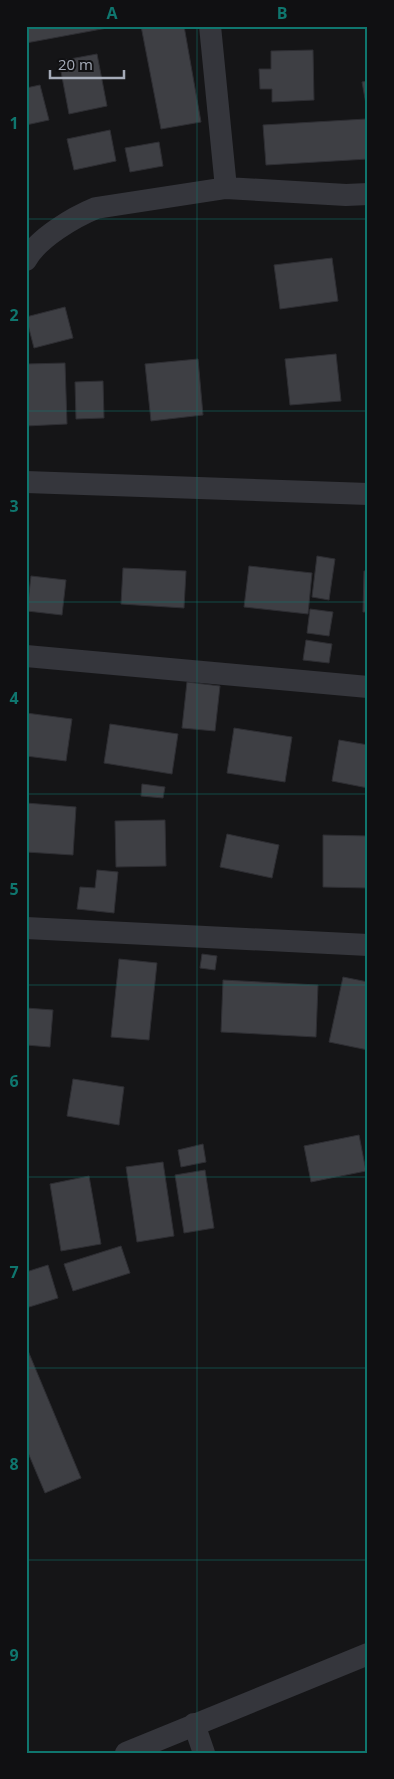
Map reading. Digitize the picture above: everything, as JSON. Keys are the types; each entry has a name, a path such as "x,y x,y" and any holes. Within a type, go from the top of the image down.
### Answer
{"street":[{"path":"210,26 226,188"},
{"path":"26,260 51,234 79,215 96,208 226,188 346,195 368,194"},
{"path":"26,482 368,494"},
{"path":"26,656 368,687"},
{"path":"26,928 368,944"},
{"path":"126,1753 368,1654"},
{"path":"194,1724 204,1753"}],"building":[{"path":"26,26 118,26 26,43"},
{"path":"141,26 184,26 201,122 161,129"},
{"path":"313,50 314,100 272,102 272,89 260,89 259,69 271,69 271,51"},
{"path":"97,54 107,106 69,114 59,61"},
{"path":"368,81 368,115 362,82"},
{"path":"40,85 49,120 26,125 26,88"},
{"path":"366,119 368,159 266,165 263,125"},
{"path":"110,130 116,161 74,170 67,139"},
{"path":"159,142 163,166 130,172 125,148"},
{"path":"332,258 338,301 280,309 274,265"},
{"path":"65,307 73,338 34,348 26,317"},
{"path":"336,354 341,401 290,405 285,359"},
{"path":"198,359 203,415 151,421 145,364"},
{"path":"65,363 67,424 26,426 26,364"},
{"path":"103,381 104,418 76,419 75,382"},
{"path":"317,556 335,559 329,600 312,597"},
{"path":"249,566 312,573 308,614 244,607"},
{"path":"123,568 186,571 184,608 121,604"},
{"path":"364,571 368,571 368,612 363,612"},
{"path":"31,576 66,580 62,615 27,611"},
{"path":"310,609 333,612 329,636 307,633"},
{"path":"306,640 332,644 329,663 303,660"},
{"path":"187,682 220,686 215,731 182,728"},
{"path":"26,713 72,719 66,761 26,756"},
{"path":"110,724 178,734 172,774 104,763"},
{"path":"234,728 292,737 285,782 227,773"},
{"path":"339,740 368,745 368,788 332,781"},
{"path":"142,784 165,787 163,798 141,796"},
{"path":"26,803 76,807 73,855 26,852"},
{"path":"165,820 166,866 116,867 115,821"},
{"path":"227,834 279,845 272,878 220,867"},
{"path":"323,835 368,836 368,888 323,887"},
{"path":"97,870 118,872 114,913 77,909 80,887 95,888"},
{"path":"202,954 217,956 215,970 200,968"},
{"path":"119,959 157,963 149,1040 111,1037"},
{"path":"343,977 368,982 368,1050 329,1042"},
{"path":"223,980 318,985 316,1037 221,1032"},
{"path":"26,1008 53,1010 50,1047 26,1045"},
{"path":"73,1079 124,1087 119,1125 67,1116"},
{"path":"359,1135 366,1171 311,1182 304,1146"},
{"path":"203,1144 206,1162 181,1167 178,1150"},
{"path":"163,1162 174,1236 137,1242 126,1167"},
{"path":"205,1170 214,1228 184,1233 175,1175"},
{"path":"89,1176 101,1244 61,1251 50,1184"},
{"path":"121,1246 130,1273 73,1291 64,1264"},
{"path":"48,1265 58,1298 26,1308 26,1272"},
{"path":"26,1346 81,1478 45,1493 26,1448"}]}
